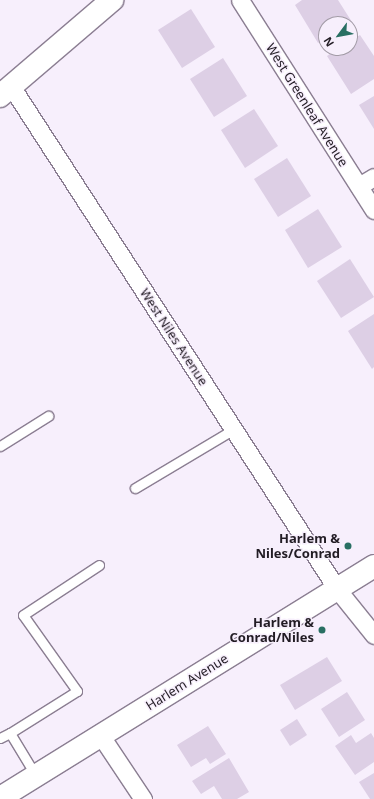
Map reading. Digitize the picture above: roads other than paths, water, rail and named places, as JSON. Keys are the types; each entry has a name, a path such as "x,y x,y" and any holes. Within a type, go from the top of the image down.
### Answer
{"main road":[{"path":"6,91 112,0"},
{"name":"Harlem Avenue","path":"0,798 374,566"}],"street":[{"name":"West Greenleaf Avenue","path":"240,0 374,210"},
{"name":"West Niles Avenue","path":"6,91 234,429 337,589 374,635"},
{"path":"359,186 374,177"},
{"path":"101,736 143,799"}],"lane":[{"path":"0,446 48,416"},
{"path":"135,488 234,429"},
{"path":"0,738 77,691 23,615 100,565"},
{"path":"10,732 36,776"}],"place":[{"name":"Harlem & Niles/Conrad","path":"348,546"},
{"name":"Harlem & Conrad/Niles","path":"322,630"}]}
